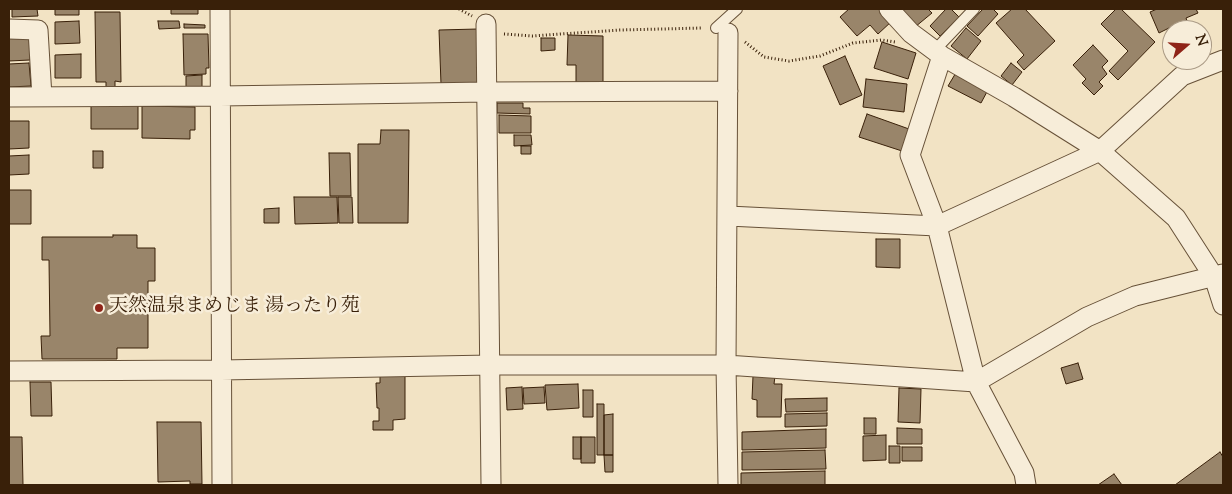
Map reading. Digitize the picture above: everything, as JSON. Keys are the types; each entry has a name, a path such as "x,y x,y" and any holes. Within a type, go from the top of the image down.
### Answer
{"street":[{"path":"220,9 222,485"},
{"path":"889,9 911,33 938,53 1014,97 1100,151 1176,218 1219,275 1223,305"},
{"path":"486,24 491,485"},
{"path":"9,29 38,30 42,97"},
{"path":"722,30 728,91 726,365 728,485"},
{"path":"938,53 910,155 937,226 976,382 1024,473 1026,485"},
{"path":"728,216 937,226 1100,151 1182,76 1223,60"},
{"path":"9,97 728,91"},
{"path":"9,371 221,370 490,365 726,365 976,382 1087,317 1135,296 1219,275"}],"lane":[{"path":"722,30 737,9"},
{"path":"938,53 974,9"}],"path":[{"path":"459,9 505,34 532,36 620,30 722,30 750,45 764,56 789,61 820,56 853,43 882,40 899,42"}],"building":[{"path":"12,9 37,9 38,16 12,17"},
{"path":"55,9 79,9 79,15 55,15"},
{"path":"171,9 198,9 198,14 171,14"},
{"path":"849,9 882,9 892,21 878,34 870,25 857,36 840,17"},
{"path":"903,9 928,9 932,13 915,27"},
{"path":"946,9 951,9 959,17 940,36 930,26"},
{"path":"983,9 993,9 998,14 978,36 967,26"},
{"path":"1012,9 1025,9 1055,41 1024,70 1017,62 1024,55 996,23"},
{"path":"1116,9 1121,9 1155,42 1118,80 1109,71 1128,51 1101,24"},
{"path":"1157,9 1196,9 1198,13 1186,18 1187,20 1162,20 1162,32 1159,33 1150,12"},
{"path":"95,12 120,12 121,82 115,81 115,88 106,89 106,82 96,82"},
{"path":"79,21 80,43 55,44 55,22"},
{"path":"158,21 179,21 180,28 159,29"},
{"path":"184,24 205,25 205,28 184,28"},
{"path":"966,28 981,41 967,59 951,46"},
{"path":"478,29 480,83 441,84 439,30"},
{"path":"183,34 208,34 209,68 206,68 206,74 184,75"},
{"path":"568,35 603,36 603,86 576,86 576,65 567,65"},
{"path":"9,36 30,36 30,60 9,61"},
{"path":"541,38 555,38 555,50 541,51"},
{"path":"882,42 916,53 908,79 874,68"},
{"path":"1093,45 1108,61 1102,67 1107,74 1099,82 1103,86 1094,95 1082,83 1086,79 1073,65"},
{"path":"81,54 81,78 55,78 55,55"},
{"path":"845,56 862,95 840,105 823,66"},
{"path":"29,63 31,86 9,87 9,64"},
{"path":"1011,63 1022,72 1012,85 1001,76"},
{"path":"957,71 989,88 981,103 948,86"},
{"path":"202,75 202,88 186,88 186,76"},
{"path":"866,79 907,84 904,112 863,107"},
{"path":"497,103 523,103 523,108 530,108 530,114 497,113"},
{"path":"138,105 138,129 91,129 91,106"},
{"path":"142,106 195,107 195,130 190,130 190,139 142,138"},
{"path":"867,114 909,129 902,151 859,137"},
{"path":"499,115 531,116 531,133 499,133"},
{"path":"9,121 29,121 29,148 9,149"},
{"path":"381,130 409,130 408,223 358,223 358,144 380,144"},
{"path":"514,135 531,135 532,145 514,146"},
{"path":"521,146 531,146 531,154 521,154"},
{"path":"93,151 103,151 103,168 93,168"},
{"path":"329,153 350,153 351,196 330,196"},
{"path":"29,155 29,174 9,175 9,156"},
{"path":"9,190 31,190 31,224 9,224"},
{"path":"294,197 337,197 338,223 295,224"},
{"path":"338,197 352,197 353,223 339,223"},
{"path":"279,208 279,223 264,223 264,209"},
{"name":"天然温泉まめじま 湯ったり苑","path":"113,235 137,235 137,248 155,248 155,281 148,281 148,348 117,348 117,359 42,359 41,336 50,336 49,260 42,260 42,237 113,237"},
{"path":"876,239 900,239 900,268 876,267"},
{"path":"1078,363 1083,379 1066,384 1061,368"},
{"path":"405,375 405,419 393,420 393,430 373,430 373,421 379,421 376,383 380,383 380,376"},
{"path":"753,376 775,376 774,384 782,384 781,417 757,417 757,400 752,399"},
{"path":"30,382 51,382 52,416 31,416"},
{"path":"578,384 579,408 547,410 545,385"},
{"path":"522,387 523,409 507,410 506,388"},
{"path":"544,387 545,403 524,404 523,388"},
{"path":"899,388 921,389 920,423 898,422"},
{"path":"583,390 593,390 593,417 583,417"},
{"path":"827,398 827,411 786,412 785,399"},
{"path":"597,404 604,404 604,455 597,455"},
{"path":"827,413 827,426 785,427 785,414"},
{"path":"613,414 613,455 604,455 604,415"},
{"path":"864,418 876,418 876,434 864,434"},
{"path":"157,422 201,422 202,484 190,484 190,481 158,482"},
{"path":"897,428 922,429 922,444 897,444"},
{"path":"826,429 826,448 742,450 742,432"},
{"path":"886,435 886,460 863,461 863,436"},
{"path":"9,437 22,437 23,485 9,485"},
{"path":"573,437 581,437 581,459 573,459"},
{"path":"581,437 595,437 595,463 581,463"},
{"path":"889,446 900,446 900,463 889,463"},
{"path":"902,447 922,447 922,461 902,461"},
{"path":"825,450 826,469 742,470 742,452"},
{"path":"1220,452 1223,457 1223,485 1175,485"},
{"path":"604,455 613,455 613,472 605,472"},
{"path":"825,471 825,485 741,485 741,473"},
{"path":"1114,474 1122,485 1098,485"}],"place":[{"name":"天然温泉まめじま 湯ったり苑","path":"99,308"}]}
